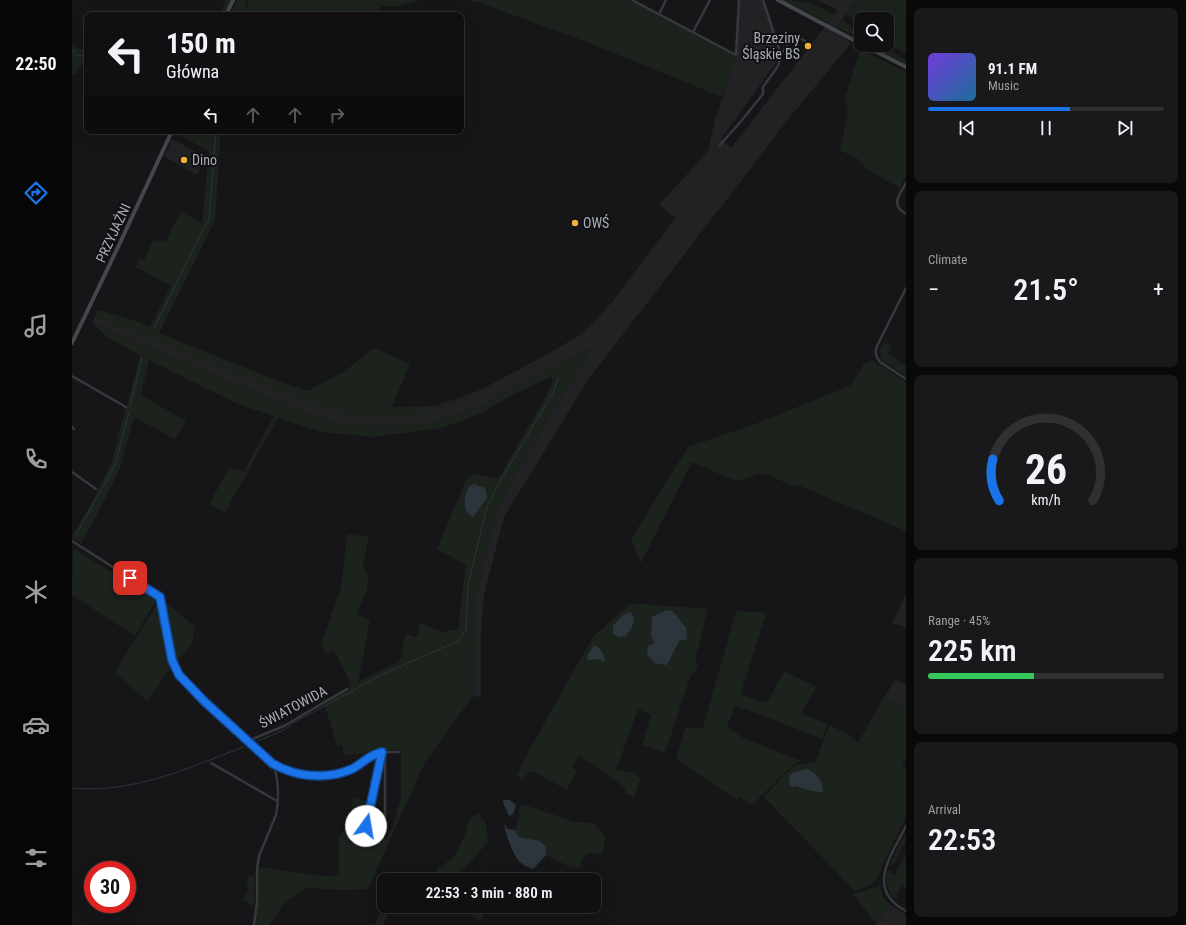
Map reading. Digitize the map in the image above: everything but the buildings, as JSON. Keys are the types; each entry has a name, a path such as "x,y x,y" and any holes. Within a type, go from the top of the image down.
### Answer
{"street":[{"path":"227,12 233,0"},
{"path":"632,0 736,55 739,0"},
{"path":"659,14 666,0"},
{"path":"693,32 710,0"},
{"path":"720,145 763,94 763,87 778,66 780,55 763,0"},
{"path":"778,0 854,40"},
{"path":"780,55 794,37 805,41"},
{"path":"877,52 906,67"},
{"name":"PRZYJAŹNI","path":"72,343 171,134"},
{"path":"906,183 897,200 899,210 906,214"},
{"path":"906,288 876,346 875,351 880,362 906,379"},
{"path":"72,376 126,407"},
{"path":"72,472 96,489"},
{"path":"72,541 160,597 172,660 179,675 205,702 273,764 302,774 327,775 351,769 370,756 384,752 399,752"},
{"name":"ŚWIATOWIDA","path":"249,742 284,726 347,689"},
{"path":"366,826 384,752"},
{"path":"384,752 385,830"},
{"path":"211,763 277,802"},
{"path":"254,925 257,902 257,863 276,815 276,771 273,764"},
{"path":"276,771 284,769"},
{"path":"906,826 885,869 884,882 886,893 890,899 906,911"}],"shaded area":[{"path":"226,0 231,0 225,12 220,12"},
{"path":"237,0 246,0 245,7 247,8 248,0 420,0 400,6 381,6 378,12 231,12"},
{"path":"468,0 632,0 736,55 722,97 584,41 481,3"},
{"path":"739,0 764,0 773,29 778,55 776,63 721,139 731,148 838,10 817,0 857,0 833,31 851,43 786,122 588,380 504,517 484,595 481,632 481,698 474,695 476,593 496,514 512,480 592,347 534,379 501,394 484,405 454,416 428,424 391,427 346,425 313,416 92,323 95,317 354,415 454,404 580,335 611,303 675,218 659,205 708,151 715,120 736,55"},
{"path":"782,0 810,4 823,8 835,15 829,23"},
{"path":"858,0 906,0 906,54 894,47 894,12 854,12 854,19 846,14"},
{"path":"842,20 854,28 854,36 836,27"},
{"path":"72,46 84,51 84,62 76,74 72,75"},
{"path":"859,52 866,52 906,72 906,176 900,188 868,170 858,159 840,150 848,113 845,98"},
{"path":"882,52 892,52 906,60 906,65"},
{"path":"177,134 221,134 215,220 159,333 283,383 308,391 345,371 374,348 410,364 392,407 435,406 483,389 454,404 412,415 354,415 307,402 95,317 97,310 130,319 150,327 171,286 136,267 140,258 144,260 153,240 165,242 181,212 202,223 209,151"},
{"path":"172,139 206,157 197,175 164,156"},
{"path":"92,323 313,416 346,425 391,427 428,424 454,416 484,405 501,394 534,379 592,347 512,480 496,514 476,593 474,695 425,762 368,889 346,890 307,888 285,902 269,925 256,925 258,867 322,876 339,875 339,836 351,825 353,797 367,802 359,833 386,838 392,828 401,796 401,750 373,751 345,756 342,745 337,746 330,721 322,701 352,686 334,650 326,654 321,645 341,587 347,534 369,537 363,564 368,576 367,589 357,614 370,620 358,682 399,662 406,634 417,637 420,623 443,632 458,629 466,565 437,549 466,480 473,474 498,479 550,389 553,378 550,377 508,397 484,412 442,428 373,437 322,432 278,418 225,512 209,504 229,468 244,471 274,416 238,404 149,360 141,395 186,421 175,439 136,418 133,421 120,468 81,544 72,538 72,536 93,500 111,464 140,356 107,337"},
{"path":"884,342 891,346 888,354 906,366 906,376 881,360 880,350"},
{"path":"872,360 906,382 906,531 798,485 796,487 763,473 736,481 692,462 641,563 631,539 688,447 753,425 850,386 866,361 867,363"},
{"path":"474,484 485,488 487,498 473,517 467,512 465,500 468,488"},
{"path":"73,548 156,600 135,636 72,595"},
{"path":"906,594 906,627 892,623"},
{"path":"161,598 195,627 192,644 175,663"},
{"path":"159,603 171,667 147,701 115,672"},
{"path":"631,603 708,609 695,661 698,663 697,668 690,677 665,753 642,745 651,715 638,709 616,770 633,772 640,779 634,797 627,794 623,786 579,755 572,767 576,771 567,790 533,771 527,774 522,780 517,775 532,745 593,637"},
{"path":"670,610 676,614 686,627 687,639 679,641 667,665 654,663 647,653 648,646 655,643 651,636 652,617"},
{"path":"736,611 766,613 741,693 742,695 767,703 784,671 816,687 801,714 828,724 822,739 765,716 735,706 727,727 743,738 802,761 794,764 752,805 740,797 737,800 676,759 685,728 703,728"},
{"path":"631,612 634,619 632,628 626,636 619,637 613,634 613,626 622,616"},
{"path":"594,645 600,649 602,653 605,660 603,663 600,659 588,660 587,656"},
{"path":"896,679 906,685 906,710 884,697"},
{"path":"884,697 906,710 906,761 902,765 906,769 906,816 876,880 873,883 855,891 764,797 784,775 796,765 815,762 830,725 850,736 858,743"},
{"path":"806,769 816,774 822,785 823,792 796,786 793,787 790,785 789,778 793,773"},
{"path":"503,800 510,800 516,805 513,814 509,816"},
{"path":"520,805 531,807 575,822 593,823 605,837 603,854 589,853 583,858 580,868 572,868 546,855 546,847 519,837 515,830 519,817"},
{"path":"478,813 486,824 488,842 460,873 435,873 438,868 453,858 464,838 469,820"},
{"path":"504,824 508,829 515,830 519,837 540,841 546,847 546,855 533,869 522,864 515,856"},
{"path":"906,832 906,840 893,865 890,864"},
{"path":"906,854 906,888 901,886 896,898 894,899 888,886 887,871 892,871 891,874 895,875"},
{"path":"484,871 485,873 474,873"},
{"path":"254,876 254,906 243,900 249,889 246,886 249,877"},
{"path":"880,886 884,899 890,904 879,925 877,925 853,894"},
{"path":"890,904 906,915 906,925 879,925"},
{"path":"380,913 389,913 383,925 375,925"},
{"path":"469,913 481,913 483,915 482,919 478,920"}],"waterway":[{"path":"72,50 77,56 84,55"},
{"path":"154,328 209,219 216,134"},
{"path":"130,406 142,358"},
{"path":"258,741 284,730 295,722 381,675 458,641 466,630 468,585 486,510 500,481 554,391 558,378"},
{"path":"76,535 115,465 129,412"},
{"path":"72,788 94,789 116,787 160,778 243,747"}],"place":[{"name":"Brzeziny Śląskie BS","path":"808,46"},
{"name":"Dino","path":"184,160"},
{"name":"OWŚ","path":"575,223"}],"route":[{"path":"130,578 160,597 172,660 179,675 205,702 273,764 302,774 320,776 336,774 351,769 370,756 382,752 366,826"}]}
